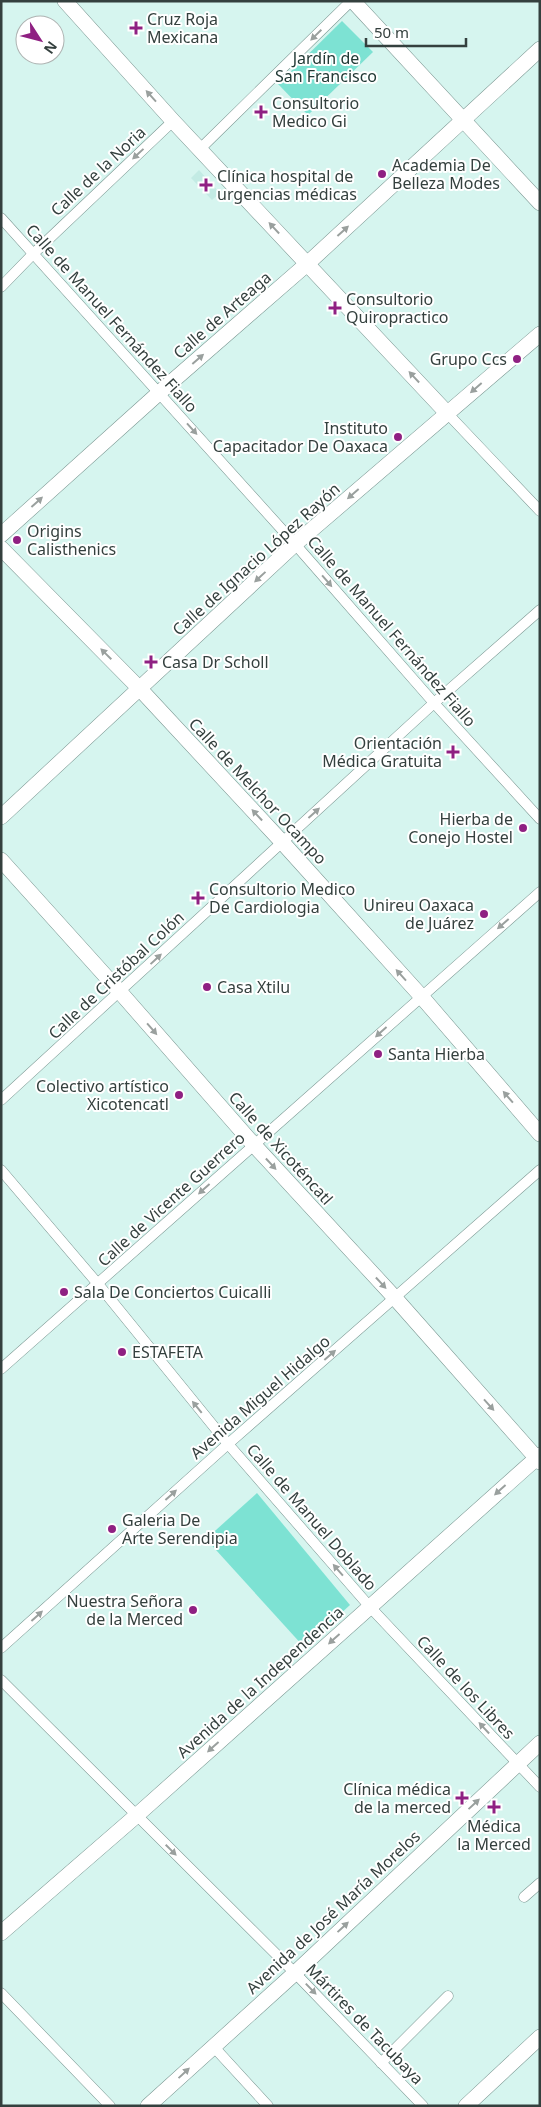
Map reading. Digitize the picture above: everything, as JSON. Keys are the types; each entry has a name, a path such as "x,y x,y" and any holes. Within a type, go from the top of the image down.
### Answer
{"main road":[{"path":"65,1 200,149 447,413"},
{"path":"352,1 465,120 540,203"},
{"name":"Calle de Arteaga","path":"1,535 160,392 307,264 540,49"},
{"name":"Calle de Ignacio López Rayón","path":"1,817 295,544 540,334"},
{"name":"Calle de Melchor Ocampo","path":"1,548 140,689 282,842 540,1134"},
{"name":"Calle de Xicoténcatl","path":"1,860 254,1145 539,1458"},
{"name":"Avenida de la Independencia","path":"1,1933 136,1816 539,1458"},
{"name":"Avenida de José María Morelos","path":"148,2106 295,1973 540,1743"},
{"path":"466,2106 540,2037"}],"street":[{"path":"200,149 352,1"},
{"name":"Calle de la Noria","path":"1,287 33,254 174,120"},
{"name":"Calle de Manuel Fernández Fiallo","path":"1,218 160,392 434,703 540,819"},
{"path":"447,413 540,511"},
{"name":"Calle de Cristóbal Colón","path":"1,1100 434,703 540,610"},
{"name":"Calle de Vicente Guerrero","path":"1,1369 420,996 540,892"},
{"name":"Calle de Manuel Doblado","path":"1,1170 98,1284 228,1444 370,1607"},
{"name":"Avenida Miguel Hidalgo","path":"1,1648 228,1444 540,1170"},
{"name":"Calle de los Libres","path":"370,1607 540,1787"},
{"name":"Mártires de Tacubaya","path":"1,1680 295,1973 423,2106"},
{"path":"524,1897 540,1883"},
{"path":"1,1994 110,2106"},
{"path":"382,2063 448,1996"},
{"path":"213,2046 268,2106"}],"shaded area":[{"name":"Clínica hospital de urgencias médicas","path":"199,170 220,193 212,200 191,178"}],"green space":[{"name":"Jardín de San Francisco","path":"342,21 373,52 308,115 278,84"},
{"path":"257,1493 350,1605 304,1647 206,1539"}],"place":[{"name":"Cruz Roja Mexicana","path":"136,28"},
{"name":"Consultorio Medico Gi","path":"261,112"},
{"name":"Academia De Belleza Modes","path":"382,174"},
{"name":"Clínica hospital de urgencias médicas","path":"206,185"},
{"name":"Consultorio Quiropractico","path":"335,308"},
{"name":"Grupo Ccs","path":"517,359"},
{"name":"Instituto Capacitador De Oaxaca","path":"398,437"},
{"name":"Origins Calisthenics","path":"17,540"},
{"name":"Casa Dr Scholl","path":"151,662"},
{"name":"Orientación Médica Gratuita","path":"453,752"},
{"name":"Hierba de Conejo Hostel","path":"523,828"},
{"name":"Consultorio Medico De Cardiologia","path":"198,898"},
{"name":"Unireu Oaxaca de Juárez","path":"484,914"},
{"name":"Casa Xtilu","path":"207,987"},
{"name":"Santa Hierba","path":"378,1054"},
{"name":"Colectivo artístico Xicotencatl","path":"179,1095"},
{"name":"Sala De Conciertos Cuicalli","path":"64,1292"},
{"name":"ESTAFETA","path":"122,1352"},
{"name":"Galeria De Arte Serendipia","path":"112,1529"},
{"name":"Nuestra Señora de la Merced","path":"193,1610"},
{"name":"Clínica médica de la merced","path":"462,1798"},
{"name":"Médica la Merced","path":"494,1807"}]}
